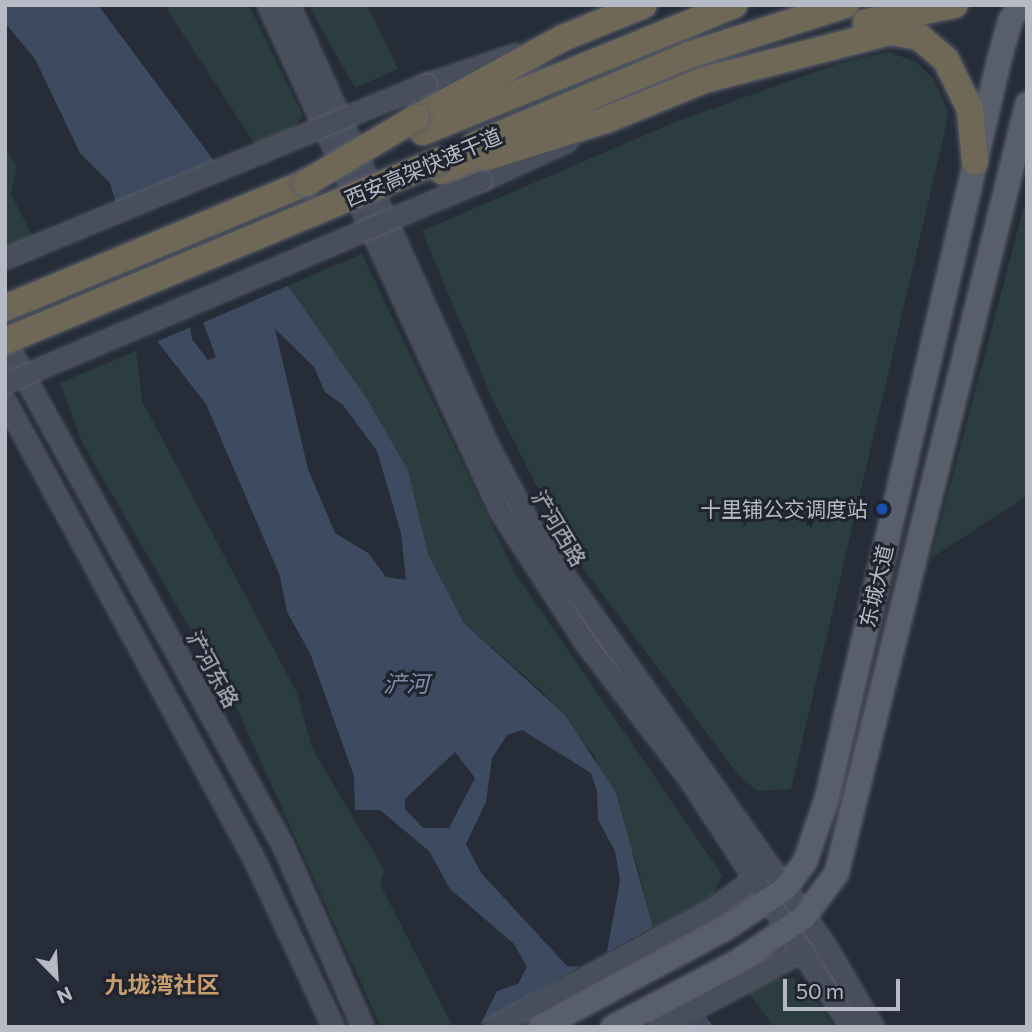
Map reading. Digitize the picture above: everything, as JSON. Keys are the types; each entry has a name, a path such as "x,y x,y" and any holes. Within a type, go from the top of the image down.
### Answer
{"highway":[{"path":"419,125 563,38 644,5"},
{"name":"西安高架快速干道","path":"5,308 306,183 419,125 555,76 734,5"},
{"name":"西安高架快速干道","path":"5,341 440,166 568,106 731,39 845,5"},
{"path":"440,166 606,120 827,32 954,5"},
{"path":"704,80 867,35 910,35 937,49 960,84 973,121 975,162"}],"main road":[{"name":"浐河西路","path":"268,5 500,511 565,614 755,878 775,894"},
{"name":"浐河西路","path":"289,5 509,489 590,619 775,894 873,1027"},
{"name":"东城大道","path":"540,1027 719,918 775,894 805,860 826,799 1010,19 1021,5"},
{"path":"5,258 426,83 563,38"},
{"name":"东城大道","path":"612,1027 743,970 794,922 848,847 1027,103"},
{"path":"5,383 482,180 606,120"},
{"name":"浐河东路","path":"5,341 283,846 363,1027"},
{"path":"5,401 13,426 254,859 333,1027"},
{"path":"492,1027 719,918 755,878"},
{"name":"浐河西路","path":"794,922 804,950 851,1027"},
{"path":"660,1027 743,970 804,950"}],"shaded area":[{"path":"164,5 249,5 303,116 293,128 255,144"},
{"path":"308,5 367,5 398,69 355,88"},
{"path":"889,52 916,62 934,80 948,111 945,130 791,789 757,791 738,774 569,550 492,398 422,231 675,122 840,63"},
{"path":"5,149 17,166 11,194 34,239 5,252"},
{"path":"1027,195 1027,496 931,558"},
{"path":"362,254 515,573 722,875 714,894 652,928 638,867 594,755 543,692 464,623 428,554 408,470 367,399 287,286"},
{"path":"136,351 142,401 297,693 312,748 384,870 380,884 453,1027 381,1027 239,713 83,444 60,383"},
{"path":"765,978 793,978 810,989 833,1027 774,1027 749,993"}],"water":[{"name":"浐河","path":"5,5 98,5 215,162 270,260 367,399 408,470 428,554 464,623 565,715 616,793 662,961 714,1027 479,1027 497,991 518,984 527,967 514,944 450,889 429,851 380,810 355,810 354,776 310,653 287,612 280,576 206,404 157,341 110,183 80,153 35,59 5,23","holes":["191,290 216,357 208,360 192,339 185,292","275,329 314,367 325,392 343,405 377,451 401,533 406,580 386,577 368,553 335,533 308,469","522,730 591,773 597,791 598,820 615,851 620,881 604,968 567,966 481,873 466,844 486,802 492,758 507,735","455,752 475,778 449,828 423,828 405,809 405,799"]}],"pier":[{"path":"218,160 290,285 200,324 189,296 193,326 154,343 135,299 113,205"},
{"path":"655,926 665,960 711,1014 686,1027 476,1027 586,963 602,964 607,952"}],"place":[{"name":"十里铺公交调度站","path":"882,509"}],"district":[{"name":"九垅湾社区","path":"162,984"}]}
